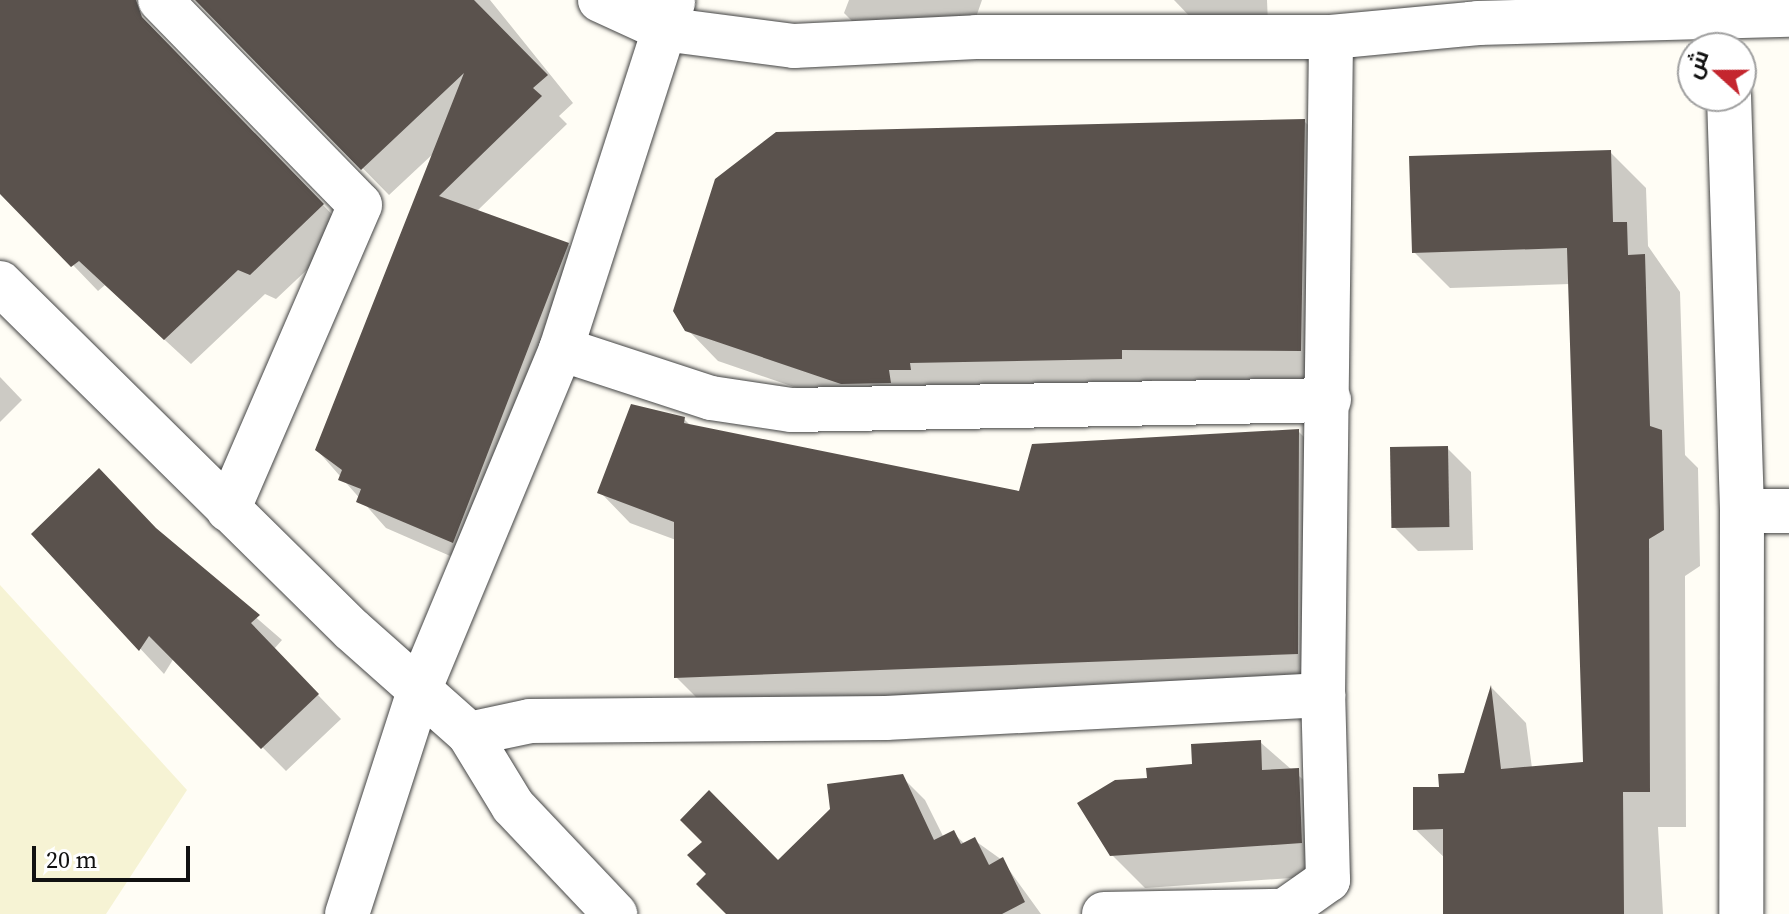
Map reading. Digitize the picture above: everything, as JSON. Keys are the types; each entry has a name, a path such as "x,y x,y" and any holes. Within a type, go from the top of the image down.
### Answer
{"street":[{"path":"160,0 360,205 228,510"},
{"path":"600,0 794,46 982,18 1331,37 1477,11 1726,22 1789,15"},
{"path":"347,914 420,688 561,349 668,15"},
{"path":"1104,914 1284,911 1315,896 1332,863 1323,695 1329,400 1331,37"},
{"path":"1730,112 1742,511 1741,914"},
{"path":"0,283 228,510 469,734 513,806 615,914"},
{"path":"561,349 711,398 791,410 1329,400"},
{"path":"1742,511 1789,511"},
{"path":"469,734 530,721 886,718 1323,695"}],"shaded area":[{"path":"0,585 187,790 106,914 0,914"}],"building":[{"path":"0,0 136,0 142,17 324,204 250,275 238,270 164,340 79,261 71,267 0,194"},
{"path":"195,0 474,0 548,75 533,88 542,96 439,196 569,243 453,543 356,502 361,489 338,480 342,470 315,450 464,73 361,170"},
{"path":"1305,119 1301,351 1122,350 1122,359 910,363 911,370 889,370 891,383 841,384 685,331 673,311 715,179 776,132"},
{"path":"1611,150 1613,222 1627,222 1628,255 1645,254 1650,426 1662,430 1664,530 1649,539 1650,792 1623,792 1624,914 1443,914 1443,829 1413,830 1413,787 1439,787 1438,774 1464,773 1491,685 1501,769 1583,762 1567,248 1412,253 1409,156"},
{"path":"631,404 685,417 684,423 1019,491 1032,444 1299,429 1298,654 674,678 674,522 597,493"},
{"path":"1448,446 1449,527 1391,528 1390,447"},
{"path":"99,468 156,528 260,615 251,623 319,694 261,749 149,636 139,651 31,534"},
{"path":"1261,740 1262,770 1299,768 1302,843 1110,856 1077,803 1115,780 1147,778 1146,768 1192,764 1191,744"},
{"path":"903,774 934,840 954,830 961,844 975,837 989,865 1003,857 1025,902 1002,914 726,914 696,884 706,874 687,855 702,842 680,820 709,790 778,860 830,809 827,784"}]}
